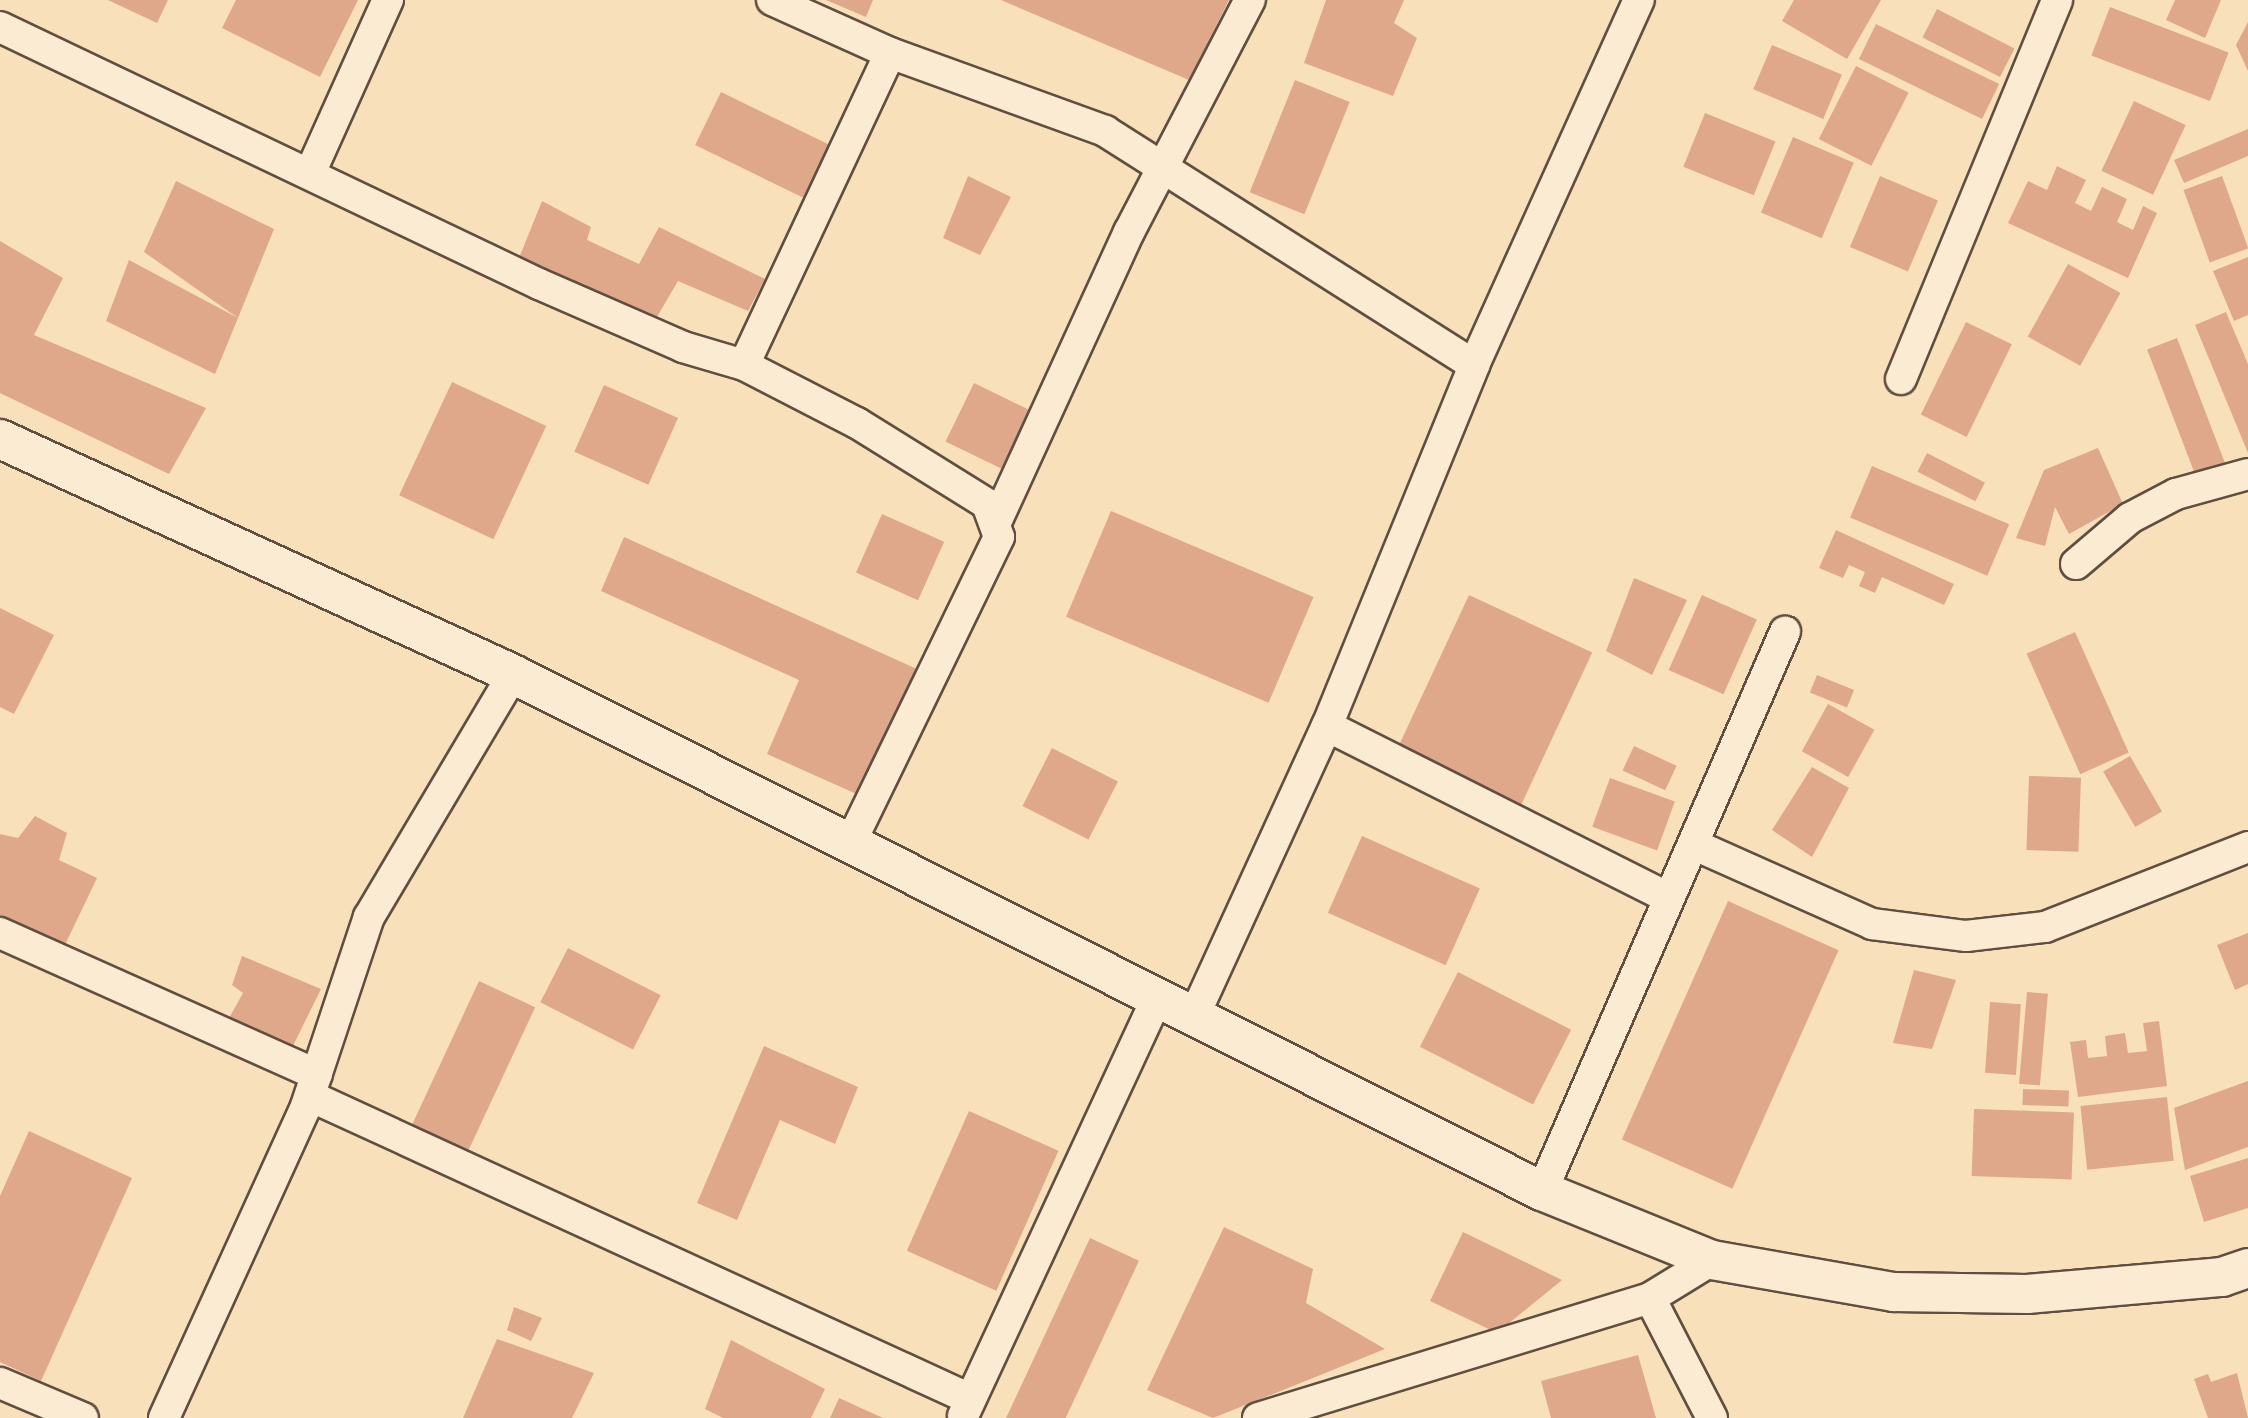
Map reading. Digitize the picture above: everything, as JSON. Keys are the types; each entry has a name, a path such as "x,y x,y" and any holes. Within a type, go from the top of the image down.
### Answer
{"street":[{"path":"312,171 388,0"},
{"path":"772,0 890,53 1105,131 1164,163 1474,365"},
{"path":"997,520 1164,163 1250,0"},
{"path":"1194,1016 1327,726 1474,365 1639,0"},
{"path":"1901,379 2057,0"},
{"path":"0,27 312,171 539,285 683,347 744,365 857,423 987,505 997,520 999,537 852,840"},
{"path":"744,365 890,53"},
{"path":"0,439 513,674 852,840 1156,1000 1194,1016 1542,1191 1712,1260 1894,1292 2027,1294 2222,1276 2248,1268"},
{"path":"2076,564 2153,506 2248,474"},
{"path":"1542,1191 1665,896 1698,846 1785,632"},
{"path":"164,1418 313,1086 369,917 513,674"},
{"path":"1327,726 1665,896"},
{"path":"1698,846 1872,923 1966,936 2045,927 2248,847"},
{"path":"0,933 966,1408 1156,1000"},
{"path":"1258,1418 1650,1298 1712,1260"},
{"path":"1650,1298 1712,1418"},
{"path":"0,1383 83,1418"}],"building":[{"path":"108,0 168,0 157,23"},
{"path":"236,0 358,0 320,77 222,28"},
{"path":"826,0 873,0 866,17"},
{"path":"1001,0 1229,0 1189,80"},
{"path":"1326,0 1404,0 1394,23 1417,38 1393,96 1304,63"},
{"path":"1794,0 1881,0 1847,59 1782,21"},
{"path":"2175,0 2221,0 2205,38 2166,20"},
{"path":"2110,7 2229,53 2210,101 2091,56"},
{"path":"1937,9 2015,48 2000,77 1922,38"},
{"path":"2248,22 2248,71 2236,45"},
{"path":"1876,24 1999,84 1982,119 1859,59"},
{"path":"1772,45 1842,75 1823,119 1753,89"},
{"path":"1856,66 1909,93 1871,166 1819,139"},
{"path":"1295,80 1350,102 1304,214 1250,192"},
{"path":"721,92 830,145 804,198 695,145"},
{"path":"2134,101 2186,125 2153,195 2101,171"},
{"path":"1705,113 1775,141 1754,195 1683,167"},
{"path":"2248,129 2248,156 2184,183 2174,160"},
{"path":"1793,137 1854,163 1822,238 1761,212"},
{"path":"2057,166 2086,180 2075,203 2091,211 2102,187 2127,199 2117,222 2133,230 2143,206 2157,213 2128,278 2008,223 2028,181 2047,190"},
{"path":"968,176 1011,197 980,255 943,238"},
{"path":"1880,176 1938,201 1908,271 1850,247"},
{"path":"2222,176 2248,248 2210,262 2183,190"},
{"path":"176,181 274,229 238,318 144,252"},
{"path":"542,201 591,227 587,240 639,264 659,227 765,279 748,311 678,281 654,322 517,263"},
{"path":"0,241 63,278 34,335 206,408 169,474 0,393"},
{"path":"2248,257 2248,315 2234,321 2213,271"},
{"path":"129,260 238,318 215,374 106,321"},
{"path":"2068,264 2120,293 2080,366 2028,337"},
{"path":"2226,312 2248,364 2248,453 2195,325"},
{"path":"1966,322 2012,344 1967,437 1921,415"},
{"path":"2177,338 2225,464 2196,476 2147,349"},
{"path":"452,382 546,426 493,539 399,495"},
{"path":"974,383 1034,412 1006,471 946,441"},
{"path":"604,385 678,418 648,485 574,452"},
{"path":"2098,448 2123,504 2069,534 2055,507 2045,546 2016,538 2044,470"},
{"path":"1927,453 1985,483 1975,501 1917,472"},
{"path":"1872,466 2009,524 1987,576 1850,518"},
{"path":"1111,511 1314,597 1269,703 1066,617"},
{"path":"882,514 944,542 918,600 856,572"},
{"path":"1836,530 1954,584 1944,605 1882,577 1875,593 1859,586 1865,572 1849,565 1843,578 1819,568"},
{"path":"624,537 917,669 861,796 767,754 799,680 601,591"},
{"path":"1634,578 1687,600 1652,675 1606,651"},
{"path":"1469,595 1592,652 1517,813 1394,755"},
{"path":"1702,595 1757,619 1723,694 1669,670"},
{"path":"0,608 54,635 14,714 0,707"},
{"path":"2075,632 2129,753 2080,774 2027,654"},
{"path":"1817,675 1854,690 1847,708 1810,693"},
{"path":"1828,704 1874,730 1848,777 1802,751"},
{"path":"1634,746 1677,766 1665,790 1623,770"},
{"path":"1052,748 1118,782 1088,840 1022,806"},
{"path":"2130,756 2162,811 2135,827 2103,772"},
{"path":"1812,767 1849,788 1812,857 1772,830"},
{"path":"2029,776 2081,778 2078,852 2026,850"},
{"path":"1610,778 1675,802 1657,850 1592,827"},
{"path":"35,816 67,833 59,860 97,878 62,951 0,923 0,834 18,838"},
{"path":"1362,836 1480,888 1446,965 1328,913"},
{"path":"1728,901 1839,950 1732,1189 1622,1139"},
{"path":"2248,933 2248,984 2235,990 2217,945"},
{"path":"568,948 661,995 633,1050 540,1002"},
{"path":"242,956 321,989 290,1052 228,1020 243,993 232,985"},
{"path":"1914,970 1956,980 1932,1049 1893,1043"},
{"path":"1458,972 1571,1030 1533,1105 1420,1047"},
{"path":"479,981 535,1007 466,1156 410,1130"},
{"path":"2027,992 2048,994 2040,1085 2019,1084"},
{"path":"1990,1002 2021,1004 2016,1075 1985,1073"},
{"path":"2159,1021 2167,1086 2078,1097 2070,1042 2086,1040 2088,1058 2107,1056 2105,1036 2125,1033 2128,1053 2147,1051 2143,1023"},
{"path":"764,1046 858,1087 835,1144 780,1120 737,1220 697,1203"},
{"path":"2248,1081 2248,1147 2185,1170 2174,1108"},
{"path":"2023,1089 2069,1091 2068,1107 2022,1105"},
{"path":"2167,1097 2174,1161 2087,1170 2080,1106"},
{"path":"1974,1109 2074,1112 2072,1179 1972,1176"},
{"path":"969,1111 1059,1151 996,1291 907,1251"},
{"path":"29,1131 132,1178 41,1381 0,1362 0,1196"},
{"path":"2248,1158 2248,1208 2204,1222 2190,1176"},
{"path":"1224,1227 1313,1269 1306,1303 1385,1349 1213,1418 1147,1390"},
{"path":"1463,1232 1562,1280 1497,1333 1430,1301"},
{"path":"1090,1238 1139,1261 1066,1418 1006,1418"},
{"path":"514,1307 542,1318 531,1341 507,1330"},
{"path":"497,1339 594,1373 572,1418 463,1418"},
{"path":"731,1340 825,1389 811,1418 723,1418 705,1409"},
{"path":"1638,1355 1656,1418 1551,1418 1541,1381"},
{"path":"2237,1373 2248,1418 2208,1418 2194,1379 2208,1374 2211,1382"},
{"path":"839,1398 883,1418 830,1418"}]}
